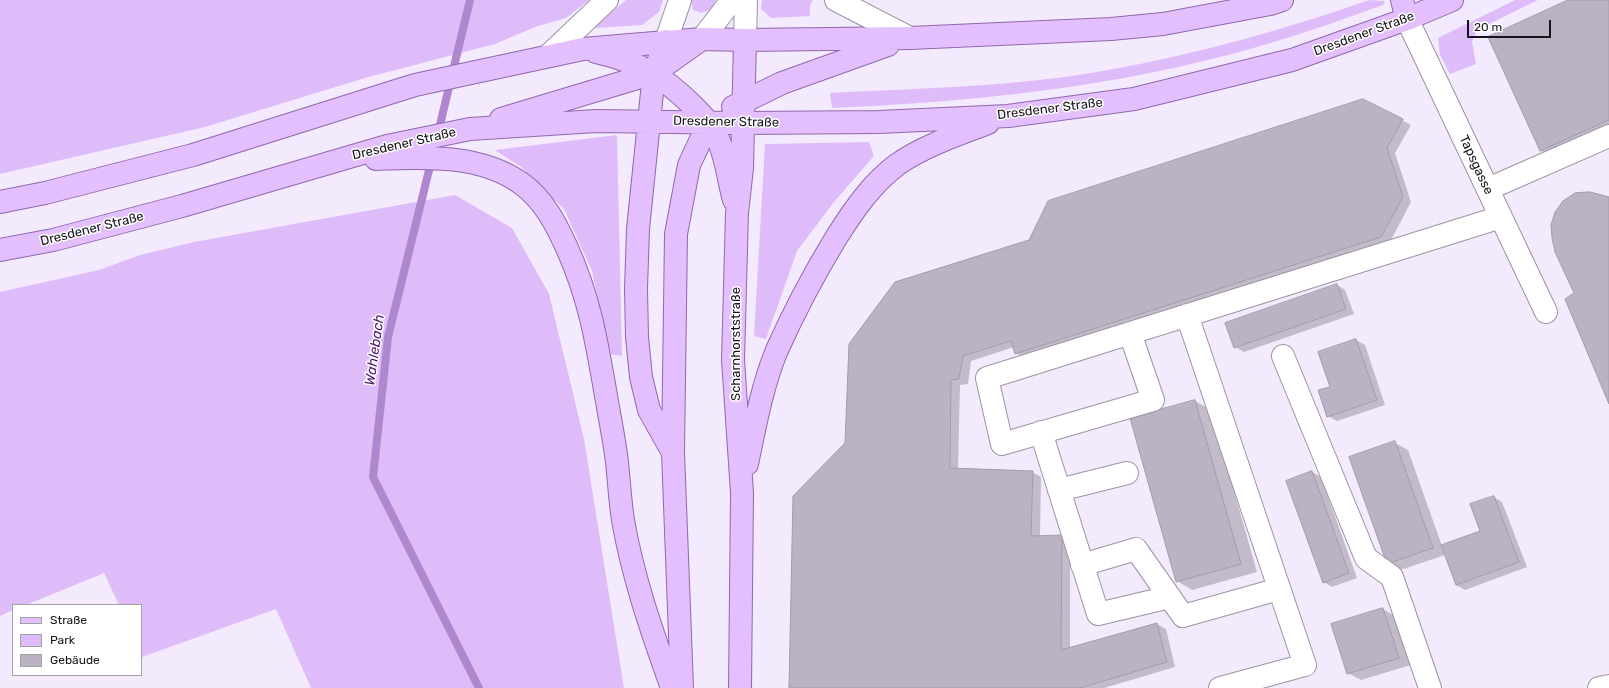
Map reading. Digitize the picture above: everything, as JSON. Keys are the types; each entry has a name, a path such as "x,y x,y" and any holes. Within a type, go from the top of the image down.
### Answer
{"main road":[{"path":"0,202 45,193 193,155 415,85 583,49 702,39 821,40 910,38 1111,29 1163,24 1270,4 1282,0"},
{"name":"Dresdener Straße","path":"0,250 53,240 182,206 387,146 470,129 596,121 709,122 744,124 879,122 1008,116 1134,99 1292,60 1404,9 1452,0"},
{"path":"682,688 673,452 676,234 688,165 709,122 744,100 822,68 910,38"},
{"path":"470,129 574,96 654,73 702,39"},
{"name":"Scharnhorststraße","path":"740,688 742,493 733,360 737,213 742,168 744,124 745,40"},
{"path":"666,41 654,73 638,229 637,337 641,377 649,410 673,452"},
{"path":"583,49 611,55 654,73 681,95 709,122 717,136 723,155 737,213"},
{"path":"742,493 758,413 777,352 799,303 824,257 862,198 898,164 943,140 1008,116"},
{"path":"331,162 397,158 466,161 487,166 506,174 523,185 548,211 558,226 578,273 593,320 616,460 623,519 634,574 672,688"}],"street":[{"path":"548,56 608,0"},
{"path":"666,41 680,0"},
{"path":"702,39 732,0"},
{"name":"Scharnhorststraße","path":"745,40 746,0"},
{"path":"836,0 910,38"},
{"name":"Tapsgasse","path":"1404,9 1546,312"},
{"path":"1488,189 1609,136"},
{"path":"1130,333 1153,400 1002,444 987,378 1187,315 1501,217"},
{"path":"1187,315 1305,665 1220,688"},
{"path":"1283,356 1366,558 1392,577 1430,688"},
{"path":"1041,432 1098,614 1170,597"},
{"path":"1059,490 1127,473"},
{"path":"1082,565 1136,549 1183,616 1279,589"},
{"path":"1599,688 1609,686"}],"green space":[{"path":"0,0 589,0 566,18 535,27 495,44 365,78 205,127 0,174"},
{"path":"626,0 663,0 659,12 642,25 596,28 596,25"},
{"path":"691,0 716,0 711,9 702,13 693,10"},
{"path":"762,0 813,0 810,6 810,16 771,18 761,9"},
{"path":"1369,0 1385,1 1383,5 1257,47 1152,73 993,97 939,102 832,108 830,93 935,88 1039,80 1074,76 1141,64 1207,49 1273,31"},
{"path":"1515,0 1538,0 1477,30 1472,42 1476,64 1450,74 1440,55 1438,38"},
{"path":"617,135 622,356 609,354 592,271 564,209 521,167 495,150"},
{"path":"869,142 874,156 834,202 797,251 766,339 754,336 765,144"},
{"path":"455,195 512,228 549,294 584,439 624,688 311,688 276,609 142,657 142,604 119,604 104,573 28,604 12,604 12,610 0,616 0,292 99,270 140,255 194,242"}],"building":[{"path":"1568,0 1609,0 1609,120 1540,151 1488,37"},
{"path":"1363,99 1403,119 1387,148 1403,197 1381,237 1015,354 1011,341 963,356 959,379 951,380 950,468 1033,471 1031,536 1062,535 1061,650 1157,623 1167,662 1080,688 789,688 793,496 845,443 849,344 895,282 1029,240 1048,201"},
{"path":"1590,192 1609,197 1609,404 1565,299 1574,293 1555,252 1552,238 1551,225 1555,212 1563,201 1575,193"},
{"path":"1337,284 1346,309 1234,348 1225,323"},
{"path":"1356,339 1377,400 1327,417 1318,390 1330,387 1318,352"},
{"path":"1195,400 1241,564 1176,582 1130,418"},
{"path":"1395,441 1433,548 1387,564 1349,457"},
{"path":"1312,471 1349,573 1323,583 1286,481"},
{"path":"1494,496 1519,562 1456,585 1441,545 1480,531 1470,504"},
{"path":"1383,608 1399,658 1347,674 1331,624"}],"waterway":[{"name":"Wahlebach","path":"438,133 470,0"},
{"name":"Wahlebach","path":"432,158 388,337 373,477 479,688"}]}
